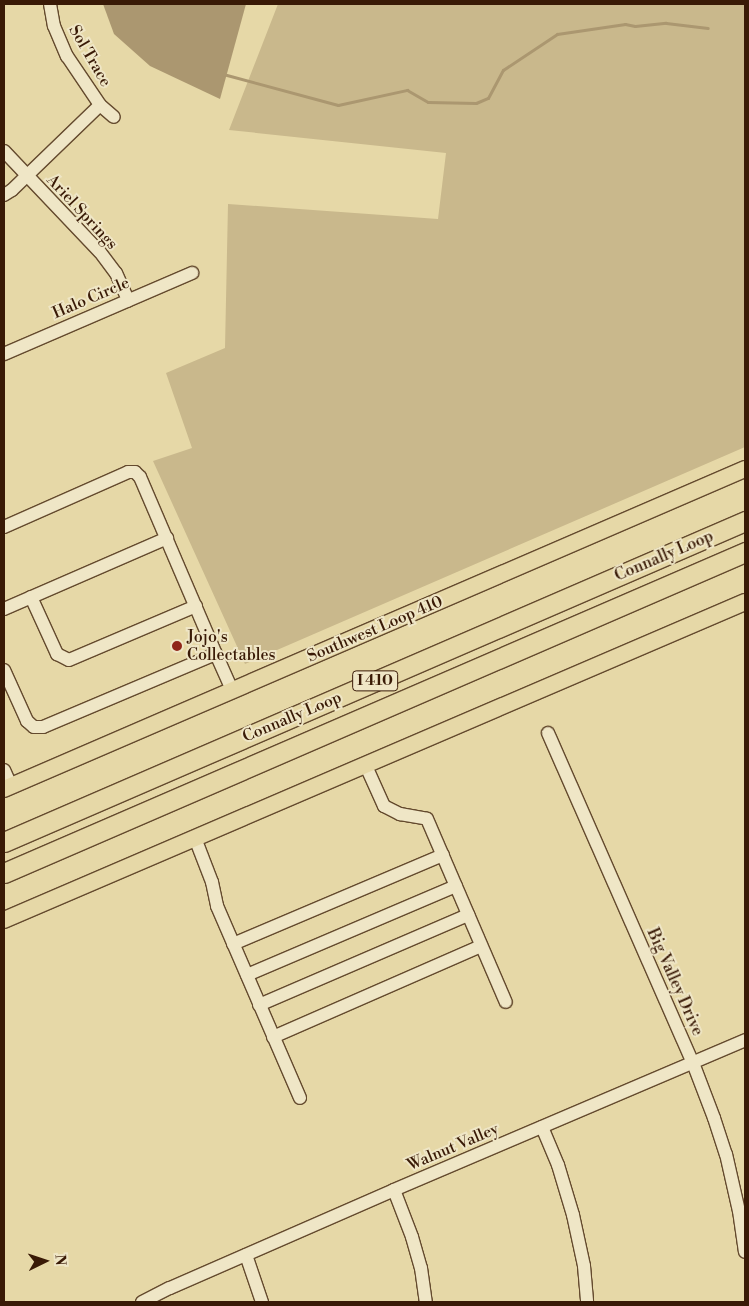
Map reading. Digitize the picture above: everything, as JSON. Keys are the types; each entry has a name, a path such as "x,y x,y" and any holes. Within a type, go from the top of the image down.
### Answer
{"highway":[{"name":"Connally Loop","path":"4,842 745,520"},
{"name":"Connally Loop","path":"4,873 745,552"}],"main road":[{"name":"Southwest Loop 410","path":"7,788 745,469"},
{"path":"4,920 745,602"}],"street":[{"name":"Sol Trace","path":"50,4 54,26 67,56 100,105 114,117"},
{"path":"4,195 100,105"},
{"name":"Ariel Springs","path":"4,152 100,252 116,273 128,300"},
{"name":"Halo Circle","path":"4,354 192,273"},
{"path":"4,526 128,472 135,472 140,477 232,690"},
{"path":"4,609 167,538"},
{"path":"31,597 57,654 69,660 196,606"},
{"path":"4,670 27,722 34,727 43,727 216,654"},
{"name":"Big Valley Drive","path":"548,733 693,1063 726,1154 740,1210 745,1252"},
{"path":"366,766 384,806 400,814 427,819 506,1002"},
{"path":"4,770 7,788"},
{"path":"195,838 212,882 217,906 300,1098"},
{"path":"233,944 443,855"},
{"path":"247,975 456,886"},
{"path":"259,1004 468,915"},
{"path":"273,1037 482,946"},
{"name":"Walnut Valley","path":"142,1302 174,1286 394,1190 745,1040"},
{"path":"542,1127 558,1165 573,1215 584,1266 587,1302"},
{"path":"394,1190 412,1237 426,1302"},
{"path":"246,1255 262,1302"}],"shaded area":[{"path":"103,4 246,4 220,99 150,66 114,34"},
{"path":"278,4 745,4 745,447 245,664 153,461 192,448 166,373 225,348 228,204 438,219 446,153 229,130"}],"waterway":[{"path":"223,74 338,105 407,90 428,102 476,103 488,98 503,70 557,34 625,24 635,26 666,23 708,28"}],"place":[{"name":"Jojo's Collectables","path":"177,646"}]}
